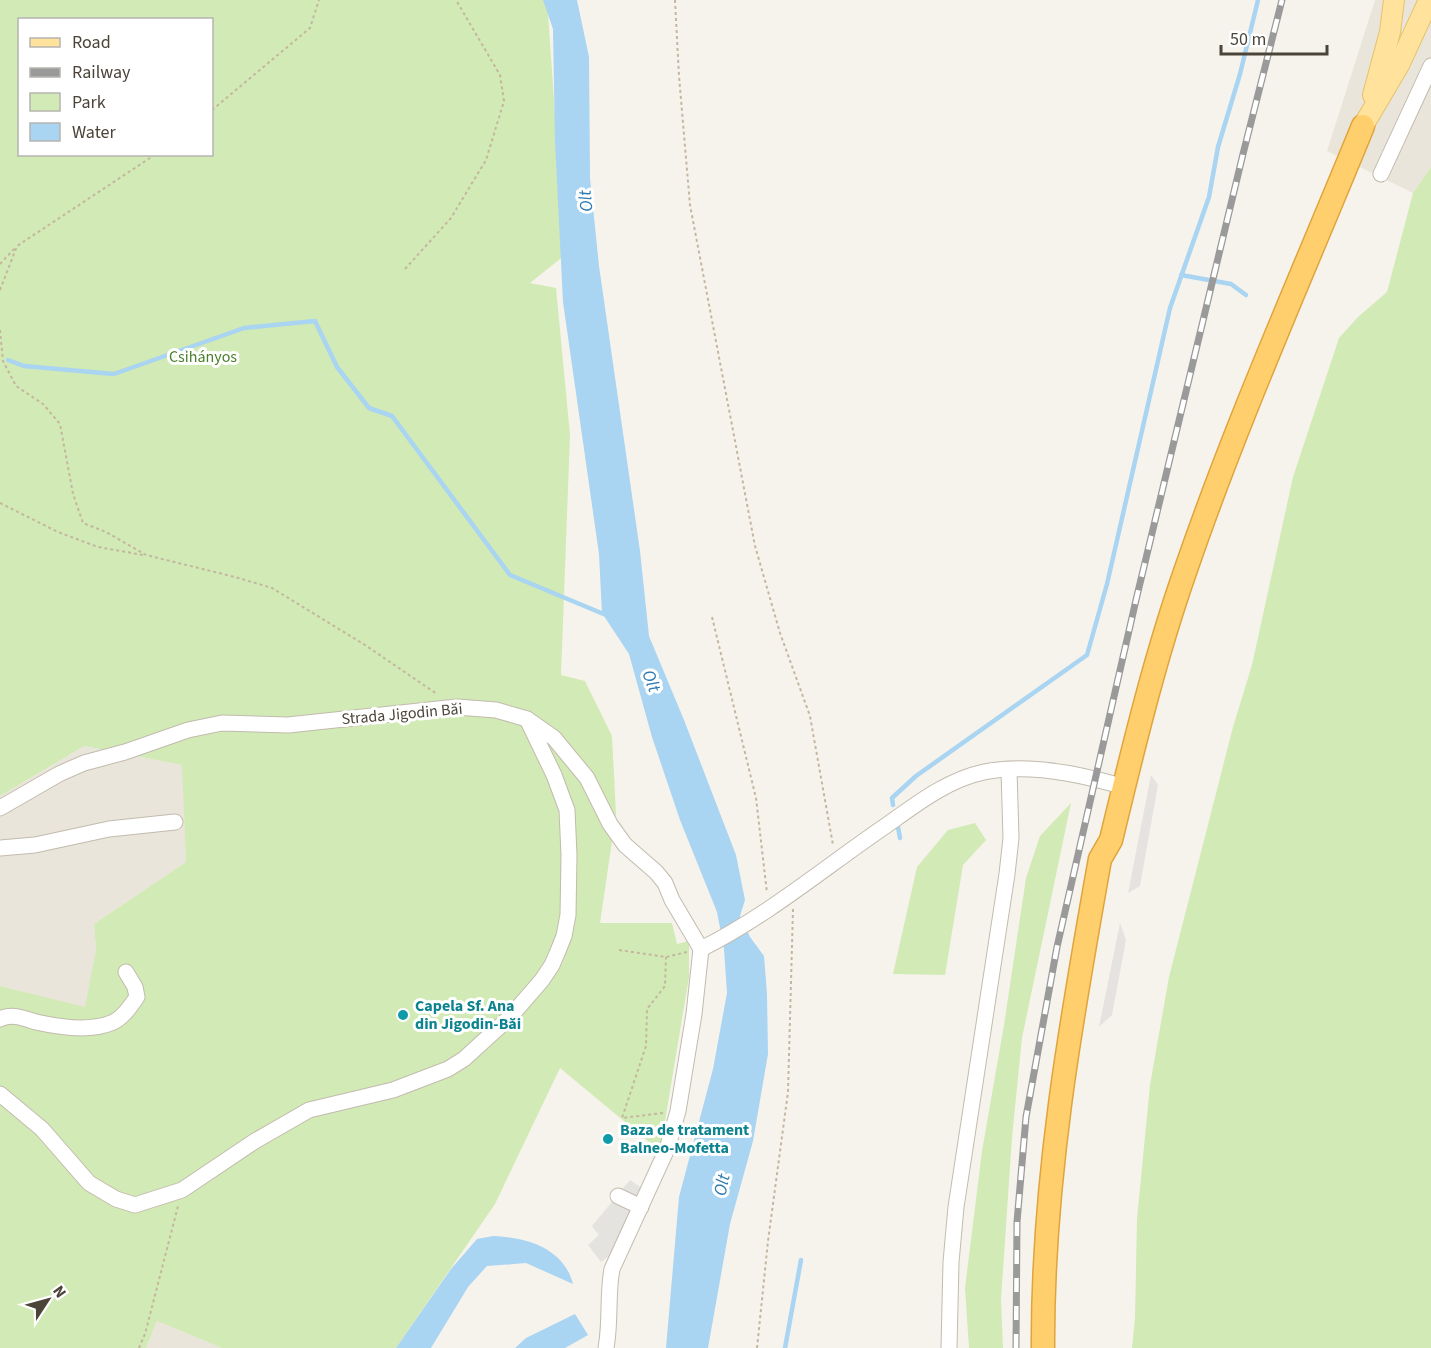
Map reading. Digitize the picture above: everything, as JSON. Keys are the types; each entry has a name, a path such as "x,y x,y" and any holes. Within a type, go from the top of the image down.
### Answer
{"highway":[{"path":"1043,1348 1048,1227 1057,1124 1100,859 1111,840 1143,708 1189,560 1249,402 1363,126"},
{"path":"1056,1348 1060,1228 1068,1136 1088,999 1113,864 1111,840"}],"main road":[{"path":"1363,126 1390,32 1394,0"},
{"path":"1363,126 1399,65 1429,0"}],"street":[{"path":"1382,174 1431,66"},
{"name":"Strada Jigodin Băi","path":"0,808 67,770 188,730 222,723 288,725 456,707 496,710 527,719 554,738 586,778 610,824 626,844 665,883 672,900 701,949"},
{"path":"0,1094 42,1129 89,1183 116,1199 135,1205 182,1190 255,1141 309,1110 393,1090 448,1069 464,1059 493,1034 542,980 552,965 564,936 568,915 567,810 554,775 527,719"},
{"path":"949,1348 951,1262 956,1207 1011,838 1009,770"},
{"path":"606,1348 612,1269 668,1149 678,1112 694,1014 701,949 753,919 925,799 954,783 984,772 1009,770 1043,771 1096,779 1124,787"},
{"path":"0,848 35,845 109,829 175,822"},
{"path":"0,1019 15,1016 41,1023 93,1028 112,1023 127,1012 137,997 135,987 126,972"},
{"path":"618,1196 641,1207"}],"path":[{"path":"213,109 310,28 319,0"},
{"path":"405,268 451,218 486,160 504,101 500,75 456,0"},
{"path":"675,0 690,205 755,546 780,633 810,716 836,860"},
{"path":"0,264 17,246 153,156"},
{"path":"0,290 17,246"},
{"path":"0,330 3,361 16,386 43,404 60,424 73,494 83,523 106,532 146,555"},
{"path":"0,503 58,532 98,547 146,555 272,588 365,645 456,707"},
{"path":"712,617 756,798 769,908"},
{"path":"757,1348 768,1241 788,1092 793,891"},
{"path":"619,950 666,957 701,949"},
{"path":"666,957 664,986 647,1009 646,1046 622,1118 678,1112"},
{"path":"139,1348 145,1334 182,1190"}],"shaded area":[{"path":"1375,0 1431,0 1431,167 1413,193 1327,151"},
{"path":"84,746 183,765 186,862 94,924 96,950 86,1008 0,986 0,796"},
{"path":"1151,775 1158,785 1140,886 1128,893"},
{"path":"1120,923 1126,940 1112,1015 1099,1027"},
{"path":"630,1180 643,1189 611,1255 601,1262 588,1245 599,1235 592,1226"},
{"path":"157,1321 222,1348 146,1348"}],"green space":[{"name":"Csihányos","path":"0,0 547,0 565,255 530,283 556,288 570,435 561,675 585,681 612,736 616,814 600,923 672,923 677,944 689,941 689,977 660,1151 560,1068 495,1204 396,1348 222,1348 157,1321 146,1348 0,1348 0,986 85,1007 96,950 94,924 186,862 182,765 84,746 0,796"},
{"path":"1431,167 1431,1348 1132,1348 1135,1318 1137,1219 1150,1085 1169,977 1233,727 1252,665 1293,477 1339,338 1358,317 1387,292 1413,193"},
{"path":"1071,803 1022,1038 1012,1137 1001,1300 1003,1348 969,1348 965,1288 982,1151 1026,878 1040,836"},
{"path":"975,823 986,840 963,865 945,975 893,974 917,867 948,830"}],"water":[{"name":"Olt","path":"543,0 577,0 589,57 590,178 599,266 640,551 649,636 736,855 745,900 740,916 750,937 764,956 768,1054 753,1141 730,1224 708,1348 666,1348 679,1197 713,1069 727,993 724,949 717,912 680,820 652,737 629,654 602,613 599,554 563,302 555,141 553,29"},
{"path":"493,1236 530,1242 552,1253 561,1261 573,1284 526,1263 487,1266 468,1287 431,1348 396,1348 451,1269 477,1239"},
{"path":"575,1314 588,1335 565,1348 515,1348 526,1338"}],"waterway":[{"path":"893,805 892,798 916,776 1087,655 1107,584 1170,308 1209,197 1218,147 1240,74 1258,0"},
{"path":"1181,275 1231,284 1246,295"},
{"path":"8,360 24,366 114,374 244,328 315,321 337,367 369,408 392,416 510,575 606,615"},
{"path":"898,827 900,838"},
{"path":"785,1348 801,1260"}],"railway":[{"path":"1016,1348 1017,1222 1026,1117 1057,947 1136,600 1282,0"}],"place":[{"name":"Capela Sf. Ana din Jigodin-Băi","path":"403,1015"},
{"name":"Baza de tratament Balneo-Mofetta","path":"608,1139"}]}
